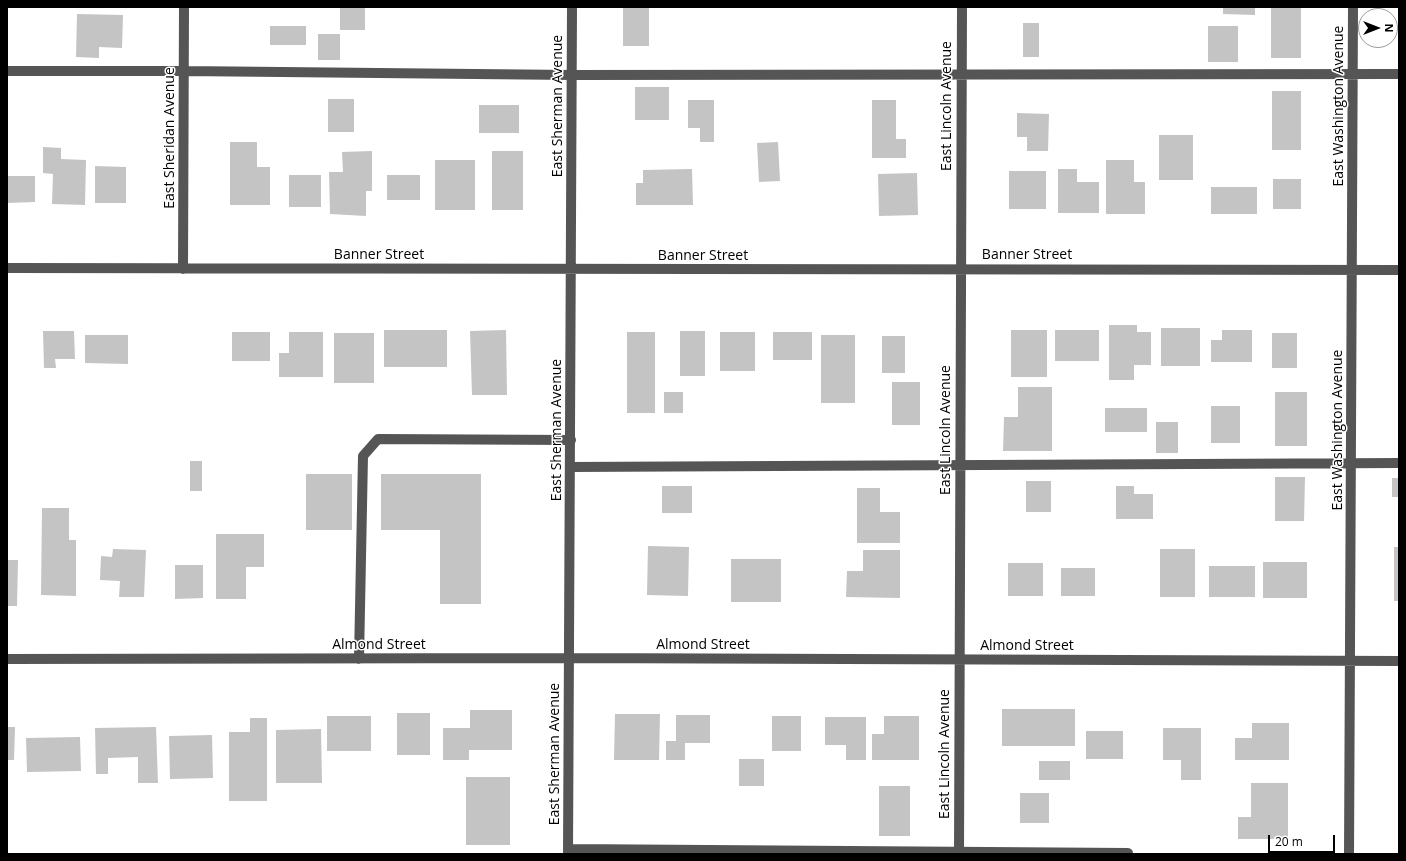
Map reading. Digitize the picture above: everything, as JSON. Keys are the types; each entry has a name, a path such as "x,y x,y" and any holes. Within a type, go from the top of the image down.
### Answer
{"street":[{"name":"East Sheridan Avenue","path":"183,269 184,7"},
{"name":"East Sherman Avenue","path":"568,851 572,7"},
{"name":"East Lincoln Avenue","path":"959,853 962,7"},
{"name":"East Washington Avenue","path":"1349,854 1353,7"},
{"path":"7,71 184,71 572,75 962,73 1399,74"},
{"name":"Banner Street","path":"7,268 1399,270"},
{"path":"359,659 364,456 378,439 571,440"},
{"path":"570,467 1399,463"},
{"name":"Almond Street","path":"7,659 570,658 1399,660"},
{"path":"568,851 1128,853"}],"building":[{"path":"340,7 365,7 365,30 340,30"},
{"path":"623,7 649,7 649,46 623,46"},
{"path":"1223,7 1255,7 1255,15 1223,14"},
{"path":"1271,7 1301,7 1301,58 1271,58"},
{"path":"77,14 123,15 122,48 99,47 99,58 76,57"},
{"path":"1023,23 1039,23 1039,57 1023,57"},
{"path":"270,26 306,26 306,45 270,45"},
{"path":"1208,26 1238,26 1238,62 1208,62"},
{"path":"318,34 340,34 340,60 318,60"},
{"path":"635,87 669,87 669,120 635,120"},
{"path":"1272,91 1301,91 1301,150 1272,150"},
{"path":"328,99 354,99 354,132 328,132"},
{"path":"688,100 714,100 714,142 700,142 700,128 688,128"},
{"path":"872,100 896,100 896,139 906,139 906,158 872,158"},
{"path":"479,105 519,105 519,133 479,133"},
{"path":"1017,113 1049,114 1048,151 1027,151 1027,137 1017,137"},
{"path":"1159,135 1193,135 1193,180 1159,180"},
{"path":"230,142 257,142 257,167 270,167 270,205 230,205"},
{"path":"778,142 780,181 759,182 757,143"},
{"path":"43,147 61,148 61,159 86,160 85,205 52,204 53,174 43,173"},
{"path":"372,151 372,191 366,191 366,216 330,214 329,172 343,172 342,152"},
{"path":"492,151 523,151 523,210 492,210"},
{"path":"435,160 475,160 475,210 435,210"},
{"path":"1106,160 1134,160 1134,182 1145,182 1145,214 1106,214"},
{"path":"95,166 126,167 126,203 95,203"},
{"path":"692,169 693,205 636,205 636,183 643,183 643,170"},
{"path":"1058,169 1077,169 1077,182 1099,182 1099,213 1058,213"},
{"path":"1009,171 1046,171 1046,209 1009,209"},
{"path":"917,173 918,215 879,216 878,174"},
{"path":"289,175 321,175 321,207 289,207"},
{"path":"387,175 420,175 420,200 387,200"},
{"path":"7,176 35,176 35,202 7,203"},
{"path":"1273,179 1301,179 1301,209 1273,209"},
{"path":"1211,187 1257,187 1257,214 1211,214"},
{"path":"1109,325 1137,325 1137,332 1151,332 1151,365 1134,365 1134,380 1109,380"},
{"path":"1161,328 1200,328 1200,366 1161,366"},
{"path":"384,330 447,330 447,367 384,367"},
{"path":"506,330 507,395 472,395 470,331"},
{"path":"1011,330 1047,330 1047,377 1011,377"},
{"path":"1055,330 1099,330 1099,361 1055,361"},
{"path":"1222,330 1252,330 1252,362 1211,362 1211,340 1222,340"},
{"path":"43,331 74,331 75,359 55,359 56,368 44,368"},
{"path":"680,331 705,331 705,376 680,376"},
{"path":"232,332 270,332 270,361 232,361"},
{"path":"289,332 323,332 323,377 279,377 279,353 289,353"},
{"path":"627,332 655,332 655,413 627,413"},
{"path":"720,332 755,332 755,371 720,371"},
{"path":"773,332 812,332 812,360 773,360"},
{"path":"334,333 374,333 374,383 334,383"},
{"path":"1272,333 1297,333 1297,368 1272,368"},
{"path":"85,335 128,335 128,364 85,363"},
{"path":"821,335 855,335 855,403 821,403"},
{"path":"882,336 905,336 905,373 882,373"},
{"path":"892,382 920,382 920,425 892,425"},
{"path":"1018,387 1052,387 1052,451 1003,451 1004,417 1018,417"},
{"path":"664,392 683,392 683,413 664,413"},
{"path":"1275,392 1307,392 1307,446 1275,446"},
{"path":"1211,406 1240,406 1240,443 1211,443"},
{"path":"1105,408 1147,408 1147,432 1105,432"},
{"path":"1156,422 1178,422 1178,453 1156,453"},
{"path":"190,461 202,461 202,491 190,491"},
{"path":"306,474 352,474 352,530 306,530"},
{"path":"381,474 481,474 481,604 440,604 440,530 381,530"},
{"path":"1275,477 1305,477 1304,521 1275,521"},
{"path":"1392,478 1399,478 1399,497 1392,497"},
{"path":"1026,481 1051,481 1051,512 1026,512"},
{"path":"662,486 692,486 692,513 662,513"},
{"path":"1116,486 1134,486 1134,494 1153,494 1153,519 1116,519"},
{"path":"857,488 880,488 880,512 900,512 900,543 857,543"},
{"path":"42,508 69,508 69,540 76,540 76,596 41,595"},
{"path":"216,534 264,534 264,567 246,567 246,599 216,599"},
{"path":"648,546 689,547 688,596 647,595"},
{"path":"1394,547 1399,547 1399,601 1394,601"},
{"path":"113,549 146,550 144,597 119,597 120,581 100,580 101,556 112,557"},
{"path":"1160,549 1195,549 1195,597 1160,597"},
{"path":"863,550 900,550 900,598 846,597 847,571 863,571"},
{"path":"731,559 781,559 781,602 731,602"},
{"path":"7,560 18,560 17,606 7,606"},
{"path":"1263,562 1307,562 1307,598 1263,598"},
{"path":"1008,563 1043,563 1043,596 1008,596"},
{"path":"175,565 203,565 203,598 175,599"},
{"path":"1209,566 1255,566 1255,597 1209,597"},
{"path":"1061,568 1095,568 1095,596 1061,596"},
{"path":"1002,709 1075,709 1075,746 1002,746"},
{"path":"470,710 512,710 512,750 469,750 469,760 443,760 443,728 470,728"},
{"path":"397,713 430,713 430,755 397,755"},
{"path":"615,714 660,714 659,760 614,760"},
{"path":"676,715 710,715 710,743 685,743 685,760 666,760 666,741 676,741"},
{"path":"327,716 371,716 371,751 327,751"},
{"path":"772,716 801,716 801,751 772,751"},
{"path":"884,716 919,716 919,760 872,760 872,734 884,734"},
{"path":"825,717 866,717 866,760 846,760 846,745 825,745"},
{"path":"250,718 267,718 267,801 229,801 229,732 250,732"},
{"path":"1252,723 1289,723 1289,760 1235,760 1235,738 1252,738"},
{"path":"7,727 15,727 14,760 7,760"},
{"path":"156,727 158,783 138,783 138,757 108,758 108,774 96,774 95,728"},
{"path":"1163,728 1201,728 1201,780 1181,780 1181,760 1163,760"},
{"path":"321,729 322,783 276,783 276,730"},
{"path":"1086,731 1123,731 1123,759 1086,759"},
{"path":"212,735 213,778 170,779 169,736"},
{"path":"80,737 81,771 27,772 26,738"},
{"path":"739,759 764,759 764,786 739,786"},
{"path":"1039,761 1070,761 1070,780 1039,780"},
{"path":"466,777 510,777 510,845 466,845"},
{"path":"1251,783 1288,783 1288,839 1238,839 1238,817 1251,817"},
{"path":"879,786 910,786 910,836 879,836"},
{"path":"1020,793 1049,793 1049,823 1020,823"}]}
